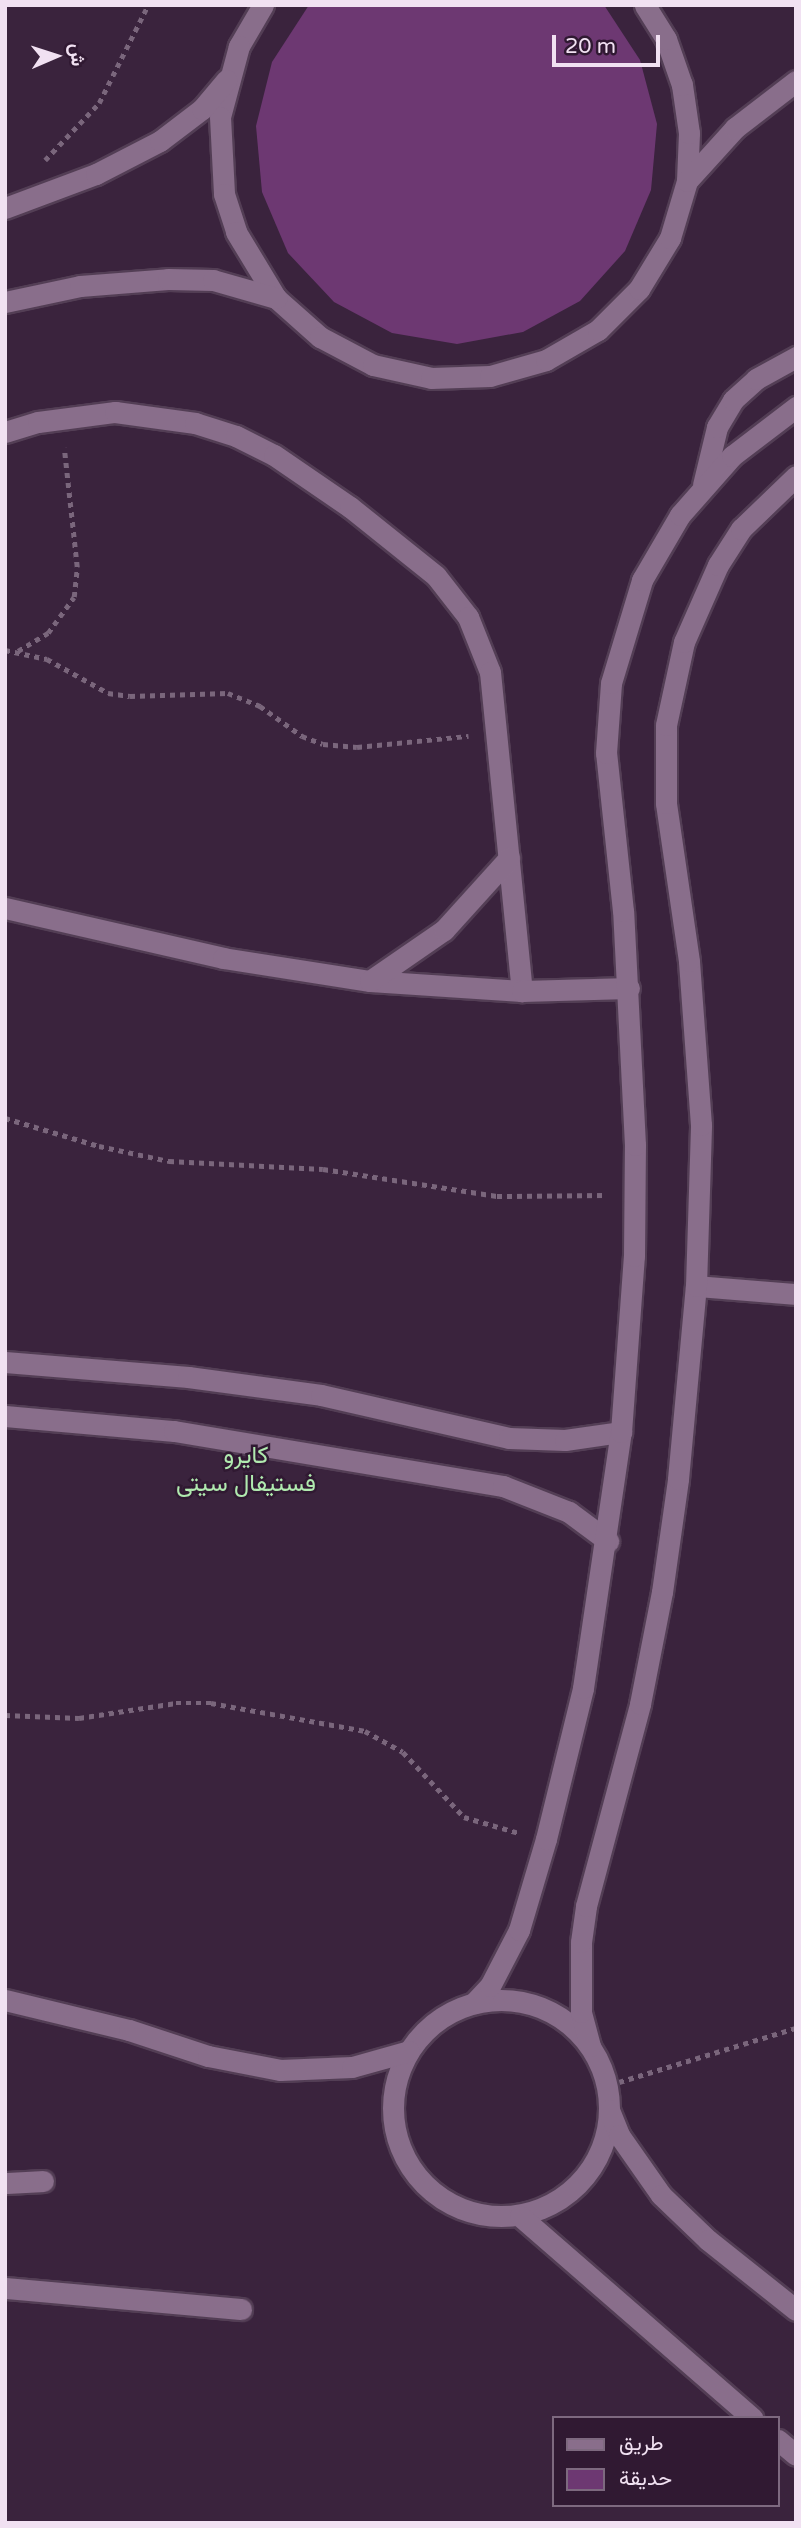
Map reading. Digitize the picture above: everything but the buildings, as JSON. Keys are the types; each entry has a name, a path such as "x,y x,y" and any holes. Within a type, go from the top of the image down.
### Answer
{"street":[{"path":"256,8 227,79 220,130 224,194 236,232 276,298 320,337 373,365 431,378 489,376 535,364 598,331 639,289 670,238 687,181 690,133 682,85 666,39 645,5"},
{"path":"5,208 96,174 160,141 202,109 227,79"},
{"path":"687,181 735,128 796,81"},
{"path":"7,304 80,286 169,279 213,280 276,298"},
{"path":"703,485 718,427 733,400 756,379 796,357"},
{"path":"796,407 763,429 703,485 642,580 628,614 611,683 606,753 629,988 635,1193 621,1432 608,1541 583,1688 546,1839 514,1941 490,1986 474,2003 437,2021 408,2051 395,2084 392,2120 402,2155 415,2175 451,2206 485,2217 520,2216 555,2203 584,2179 603,2147 609,2110 607,2086 590,2046 581,2012 581,1942 586,1906 640,1704 662,1592 678,1479 696,1286 701,1125 689,961 666,803 666,725 684,642 718,565 741,529 796,476"},
{"path":"5,432 65,417 115,412 153,415 236,436 274,455 361,514 436,576 468,617 490,672 522,991"},
{"path":"370,981 444,930 509,858"},
{"path":"5,908 223,958 370,981 522,991 629,988"},
{"path":"696,1286 796,1294"},
{"path":"5,1362 175,1376 321,1395 509,1438 565,1440 621,1432"},
{"path":"5,1416 174,1431 503,1486 569,1512 608,1541"},
{"path":"5,2000 129,2030 208,2056 280,2070 352,2067 408,2051"},
{"path":"474,2003 526,2002 562,2019 590,2046"},
{"path":"609,2110 639,2166 668,2203 796,2311"},
{"path":"5,2183 43,2181"},
{"path":"520,2216 750,2416"},
{"path":"5,2288 241,2309"},
{"path":"780,2442 796,2455"}],"path":[{"path":"40,164 79,129 99,103 148,5"},
{"path":"17,651 48,633 74,597 77,567 66,484 65,417"},
{"path":"5,650 47,659 108,693 228,693 260,706 302,736 323,744 357,747 497,733"},
{"path":"5,1118 99,1146 169,1161 323,1169 497,1196 542,1199 635,1193"},
{"path":"5,1715 79,1718 176,1703 211,1703 365,1731 403,1752 464,1817 546,1839"},
{"path":"607,2086 796,2028"}],"green space":[{"path":"309,5 604,5 640,60 657,124 651,190 625,251 580,301 523,332 457,344 392,333 334,302 288,253 262,192 256,126 272,62"}],"district":[{"name":"كايرو فستيفال سيتى","path":"246,1470"}]}
